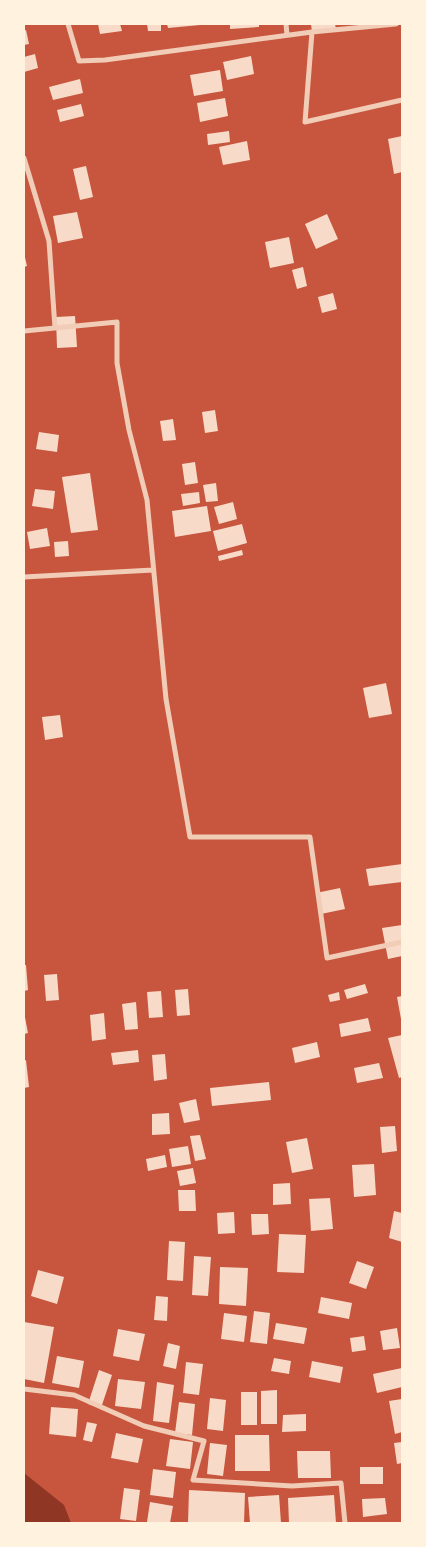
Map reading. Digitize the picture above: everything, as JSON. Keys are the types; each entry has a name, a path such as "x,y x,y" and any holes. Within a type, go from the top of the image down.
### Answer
{"street":[{"path":"68,24 78,61 105,60 287,35 396,24"},
{"path":"286,24 287,35"},
{"path":"312,32 305,122 402,100"},
{"path":"24,158 48,241 55,328"},
{"path":"24,331 117,322 117,363 129,430 147,500 166,699 190,837 310,837 327,958 402,942"},
{"path":"24,577 153,570"},
{"path":"24,1389 74,1395 144,1426 204,1442 193,1480 292,1486 341,1483 345,1523"}],"shaded area":[{"path":"24,1473 64,1505 71,1523 24,1523"}],"building":[{"path":"98,24 120,24 122,31 100,34"},
{"path":"147,24 161,24 161,31 148,31"},
{"path":"167,24 200,24 200,25 168,28"},
{"path":"230,24 259,24 259,27 230,29"},
{"path":"311,24 335,24 336,29 312,32"},
{"path":"26,30 29,44 24,45 24,31"},
{"path":"35,54 38,68 24,72 24,57"},
{"path":"251,56 254,74 227,80 223,62"},
{"path":"220,70 223,91 194,96 190,75"},
{"path":"80,79 83,93 53,100 49,87"},
{"path":"225,98 228,116 200,122 197,103"},
{"path":"81,104 84,116 60,122 57,110"},
{"path":"229,131 230,142 208,145 207,134"},
{"path":"402,136 402,172 394,174 388,139"},
{"path":"247,141 250,160 223,165 219,147"},
{"path":"86,166 93,197 80,200 73,169"},
{"path":"77,212 83,238 58,243 53,216"},
{"path":"327,214 338,239 316,249 305,224"},
{"path":"289,237 294,263 270,268 265,242"},
{"path":"24,253 27,266 24,267"},
{"path":"303,267 307,286 297,289 292,270"},
{"path":"333,293 337,309 322,313 318,297"},
{"path":"75,316 77,347 57,348 56,317"},
{"path":"215,410 218,431 205,433 202,412"},
{"path":"173,419 176,440 163,441 160,421"},
{"path":"39,432 59,435 57,452 36,449"},
{"path":"195,462 198,483 185,485 182,464"},
{"path":"90,473 98,530 71,533 62,477"},
{"path":"216,483 218,501 206,502 203,485"},
{"path":"35,489 55,491 53,509 32,506"},
{"path":"199,492 200,503 183,506 181,494"},
{"path":"233,502 237,519 219,524 214,507"},
{"path":"207,506 211,531 175,537 172,511"},
{"path":"242,524 247,543 218,551 213,531"},
{"path":"47,528 50,546 30,549 27,532"},
{"path":"68,541 69,556 55,557 54,542"},
{"path":"242,550 243,555 219,561 218,556"},
{"path":"386,683 392,714 369,718 363,688"},
{"path":"60,715 63,737 45,740 42,717"},
{"path":"402,864 402,882 369,886 366,869"},
{"path":"340,888 345,909 321,914 316,893"},
{"path":"402,925 402,956 388,959 382,928"},
{"path":"24,965 26,965 28,990 24,991"},
{"path":"57,974 59,1000 46,1001 44,975"},
{"path":"365,984 368,993 347,999 344,990"},
{"path":"188,989 190,1015 177,1016 175,990"},
{"path":"161,991 163,1017 149,1018 147,992"},
{"path":"339,992 340,1000 330,1002 328,995"},
{"path":"402,996 402,1019 401,1019 397,997"},
{"path":"136,1002 138,1029 125,1030 122,1004"},
{"path":"24,1012 28,1033 24,1034"},
{"path":"104,1013 106,1039 92,1041 90,1015"},
{"path":"368,1018 371,1031 341,1037 339,1024"},
{"path":"402,1035 402,1077 399,1078 388,1038"},
{"path":"317,1042 320,1057 295,1063 292,1048"},
{"path":"138,1050 139,1062 113,1065 111,1053"},
{"path":"165,1054 167,1079 154,1081 152,1055"},
{"path":"26,1060 29,1087 24,1088 24,1061"},
{"path":"379,1063 383,1078 357,1083 354,1068"},
{"path":"269,1082 271,1100 212,1106 210,1088"},
{"path":"196,1099 200,1120 184,1123 179,1103"},
{"path":"169,1113 170,1134 152,1135 152,1114"},
{"path":"395,1126 397,1151 382,1153 380,1127"},
{"path":"200,1135 206,1159 195,1161 190,1136"},
{"path":"307,1138 313,1169 292,1173 286,1142"},
{"path":"188,1146 191,1164 172,1167 169,1149"},
{"path":"165,1155 167,1167 148,1171 146,1159"},
{"path":"374,1164 376,1195 354,1197 352,1165"},
{"path":"193,1168 196,1183 180,1186 177,1171"},
{"path":"290,1183 291,1204 273,1205 273,1184"},
{"path":"178,1190 195,1190 196,1211 179,1211"},
{"path":"330,1198 333,1229 311,1231 309,1199"},
{"path":"394,1211 402,1213 402,1242 389,1238"},
{"path":"234,1212 235,1233 218,1234 217,1213"},
{"path":"251,1214 268,1214 269,1234 252,1235"},
{"path":"279,1234 306,1235 304,1273 277,1272"},
{"path":"169,1241 185,1242 183,1281 167,1280"},
{"path":"194,1256 211,1257 208,1296 192,1295"},
{"path":"357,1261 374,1267 366,1289 349,1283"},
{"path":"220,1267 248,1268 246,1306 219,1304"},
{"path":"38,1270 64,1277 57,1304 31,1296"},
{"path":"156,1296 168,1297 167,1321 154,1320"},
{"path":"321,1297 352,1303 349,1319 318,1313"},
{"path":"254,1311 270,1313 267,1344 250,1342"},
{"path":"224,1313 247,1316 244,1342 221,1339"},
{"path":"24,1322 54,1327 44,1383 24,1379"},
{"path":"276,1323 307,1328 304,1344 273,1339"},
{"path":"397,1328 400,1348 383,1350 380,1331"},
{"path":"118,1329 145,1334 139,1361 113,1356"},
{"path":"364,1336 366,1350 352,1352 350,1338"},
{"path":"168,1343 180,1346 176,1369 163,1366"},
{"path":"57,1356 84,1361 79,1388 52,1383"},
{"path":"274,1358 291,1361 289,1374 271,1371"},
{"path":"312,1361 343,1367 340,1383 309,1377"},
{"path":"186,1362 203,1364 199,1395 183,1393"},
{"path":"402,1368 402,1387 377,1393 373,1374"},
{"path":"99,1370 112,1375 101,1408 88,1404"},
{"path":"118,1379 145,1382 141,1409 115,1406"},
{"path":"157,1382 174,1385 169,1423 153,1421"},
{"path":"277,1390 277,1424 261,1424 261,1391"},
{"path":"241,1392 257,1392 257,1425 241,1425"},
{"path":"210,1398 226,1400 223,1431 207,1429"},
{"path":"402,1399 402,1432 395,1434 389,1401"},
{"path":"179,1402 195,1404 192,1435 175,1433"},
{"path":"51,1407 78,1409 76,1437 49,1434"},
{"path":"306,1414 306,1431 282,1432 283,1415"},
{"path":"87,1422 97,1424 92,1442 83,1440"},
{"path":"116,1433 143,1439 138,1463 111,1458"},
{"path":"235,1435 269,1435 270,1471 235,1471"},
{"path":"170,1439 193,1442 190,1469 166,1466"},
{"path":"402,1442 402,1463 397,1464 394,1443"},
{"path":"210,1443 227,1445 223,1476 207,1474"},
{"path":"297,1451 330,1451 331,1478 298,1478"},
{"path":"360,1467 383,1467 383,1484 360,1484"},
{"path":"153,1469 176,1472 173,1498 150,1495"},
{"path":"124,1488 140,1490 136,1521 120,1519"},
{"path":"189,1490 245,1493 244,1523 188,1523"},
{"path":"279,1495 281,1523 250,1523 248,1497"},
{"path":"334,1495 336,1523 289,1523 288,1498"},
{"path":"385,1498 387,1514 363,1517 362,1499"},
{"path":"150,1502 173,1506 170,1523 147,1522"}]}
